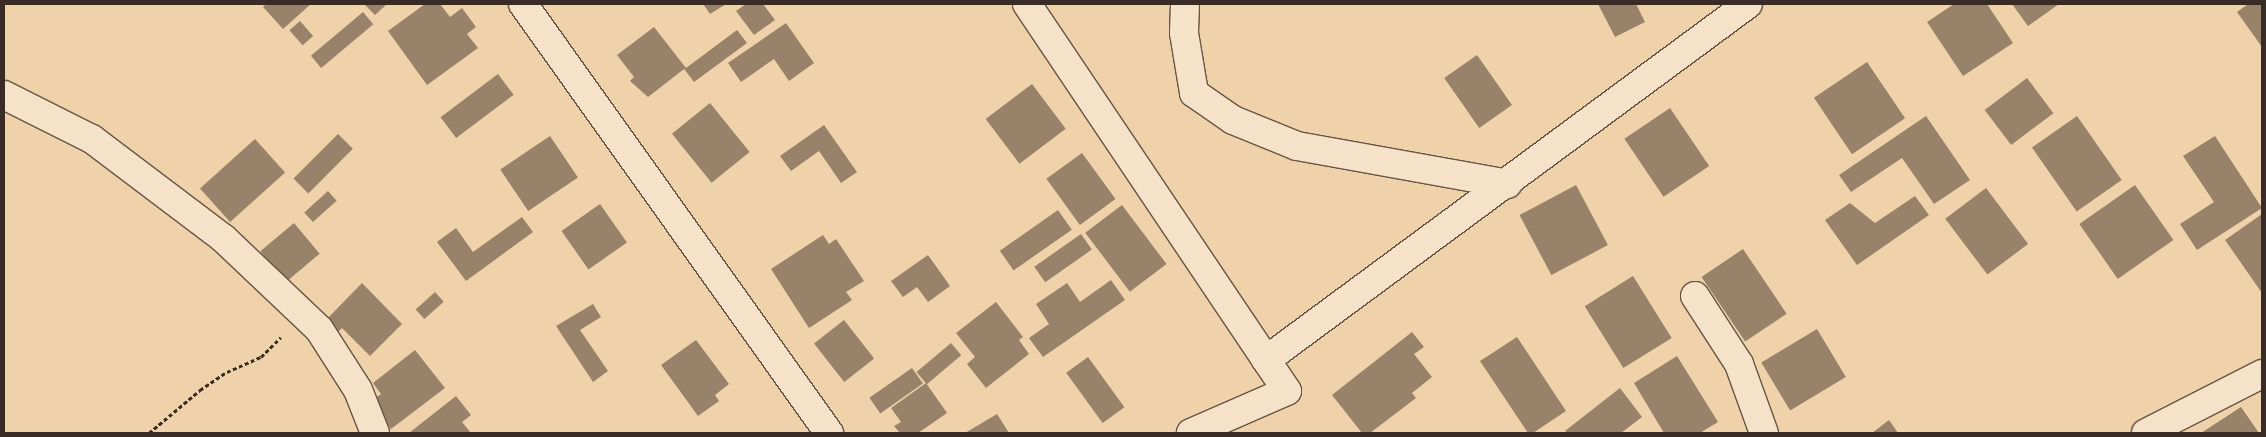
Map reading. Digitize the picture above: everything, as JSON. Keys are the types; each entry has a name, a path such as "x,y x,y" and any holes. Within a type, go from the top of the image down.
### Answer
{"street":[{"path":"524,4 828,433"},
{"path":"1027,4 1287,391 1191,433"},
{"path":"1185,4 1184,33 1194,93 1233,120 1297,146 1508,184"},
{"path":"1266,360 1508,184 1748,4"},
{"path":"4,95 92,139 223,238 319,330 358,390 375,433"},
{"path":"1695,296 1738,364 1764,433"},
{"path":"2146,433 2262,374"}],"path":[{"path":"149,433 226,372 261,357 303,314"}],"building":[{"path":"266,4 311,4 283,29 263,7"},
{"path":"364,4 387,4 375,15"},
{"path":"425,4 440,4 450,17 462,8 476,27 467,34 478,48 427,85 388,31"},
{"path":"703,4 726,4 710,14"},
{"path":"746,4 763,4 775,20 754,35 736,11"},
{"path":"1598,4 1636,4 1645,22 1615,37"},
{"path":"1954,4 1987,4 2013,43 1963,76 1927,22"},
{"path":"2012,4 2059,4 2028,26"},
{"path":"2248,4 2262,4 2262,47 2237,12"},
{"path":"363,12 373,24 321,68 311,56"},
{"path":"300,21 313,36 303,45 289,30"},
{"path":"786,23 814,63 789,81 774,59 741,82 728,63"},
{"path":"654,27 686,68 737,30 747,43 694,82 684,69 648,97 630,81 634,77 617,55"},
{"path":"1477,55 1512,105 1479,128 1444,78"},
{"path":"1867,62 1905,118 1852,154 1814,98"},
{"path":"498,74 514,95 456,138 440,117"},
{"path":"2027,78 2053,113 2011,145 1985,110"},
{"path":"1032,84 1066,129 1019,164 986,119"},
{"path":"710,103 750,152 712,183 672,134"},
{"path":"1670,108 1709,166 1664,197 1624,139"},
{"path":"1926,116 1970,180 1934,204 1902,158 1851,192 1839,175"},
{"path":"2077,116 2122,180 2077,211 2032,148"},
{"path":"824,125 857,172 841,183 819,151 791,171 780,156"},
{"path":"338,134 353,149 308,193 293,179"},
{"path":"550,136 578,177 528,211 500,170"},
{"path":"2215,136 2262,208 2197,250 2180,224 2214,202 2183,156"},
{"path":"255,139 285,172 230,222 200,189"},
{"path":"1082,153 1116,199 1080,225 1046,179"},
{"path":"1576,185 1608,245 1551,275 1519,215"},
{"path":"2135,185 2173,240 2118,279 2079,224"},
{"path":"1986,188 2028,244 1987,275 1945,219"},
{"path":"328,191 337,201 313,222 304,212"},
{"path":"1915,196 1929,215 1857,265 1825,220 1850,203 1875,223"},
{"path":"600,204 627,243 588,269 561,231"},
{"path":"1122,205 1167,264 1130,292 1085,233"},
{"path":"1058,210 1072,230 1014,270 1000,251"},
{"path":"2262,214 2262,293 2225,240"},
{"path":"522,217 533,232 466,281 437,242 456,228 473,252"},
{"path":"294,223 320,254 286,282 260,251"},
{"path":"1081,234 1092,250 1045,282 1034,267"},
{"path":"823,235 829,244 836,239 864,281 846,292 852,300 809,328 771,269"},
{"path":"1743,249 1787,314 1745,342 1702,277"},
{"path":"928,255 950,286 928,302 917,287 903,297 891,281"},
{"path":"1633,276 1672,338 1623,368 1585,306"},
{"path":"1111,280 1125,300 1043,357 1029,338 1049,324 1036,304 1067,283 1080,302"},
{"path":"362,283 402,324 370,356 342,328 337,333 325,321"},
{"path":"435,292 444,302 424,319 416,309"},
{"path":"996,302 1023,337 1019,340 1029,354 986,388 967,364 975,357 956,333"},
{"path":"593,304 601,317 580,330 608,371 593,382 556,326"},
{"path":"844,320 874,359 844,382 814,343"},
{"path":"1817,329 1846,377 1790,410 1761,362"},
{"path":"1412,332 1424,347 1414,354 1432,377 1412,393 1416,398 1370,433 1362,433 1332,395"},
{"path":"1517,337 1566,411 1533,433 1528,433 1480,361"},
{"path":"696,340 729,384 715,395 719,401 698,416 661,365"},
{"path":"951,343 961,355 927,384 917,372"},
{"path":"415,350 445,388 391,429 370,402 381,394 373,383"},
{"path":"1677,356 1718,422 1700,433 1664,433 1634,383"},
{"path":"1088,357 1124,407 1103,423 1066,373"},
{"path":"912,368 923,384 880,413 869,398"},
{"path":"926,383 947,413 918,433 900,433 894,426 901,422 891,408"},
{"path":"1620,388 1642,417 1621,433 1568,433 1565,431"},
{"path":"456,396 471,415 462,422 471,433 409,433"},
{"path":"2241,407 2259,433 2201,433"},
{"path":"997,414 1009,433 965,433"},
{"path":"1889,420 1898,433 1872,433"}]}
